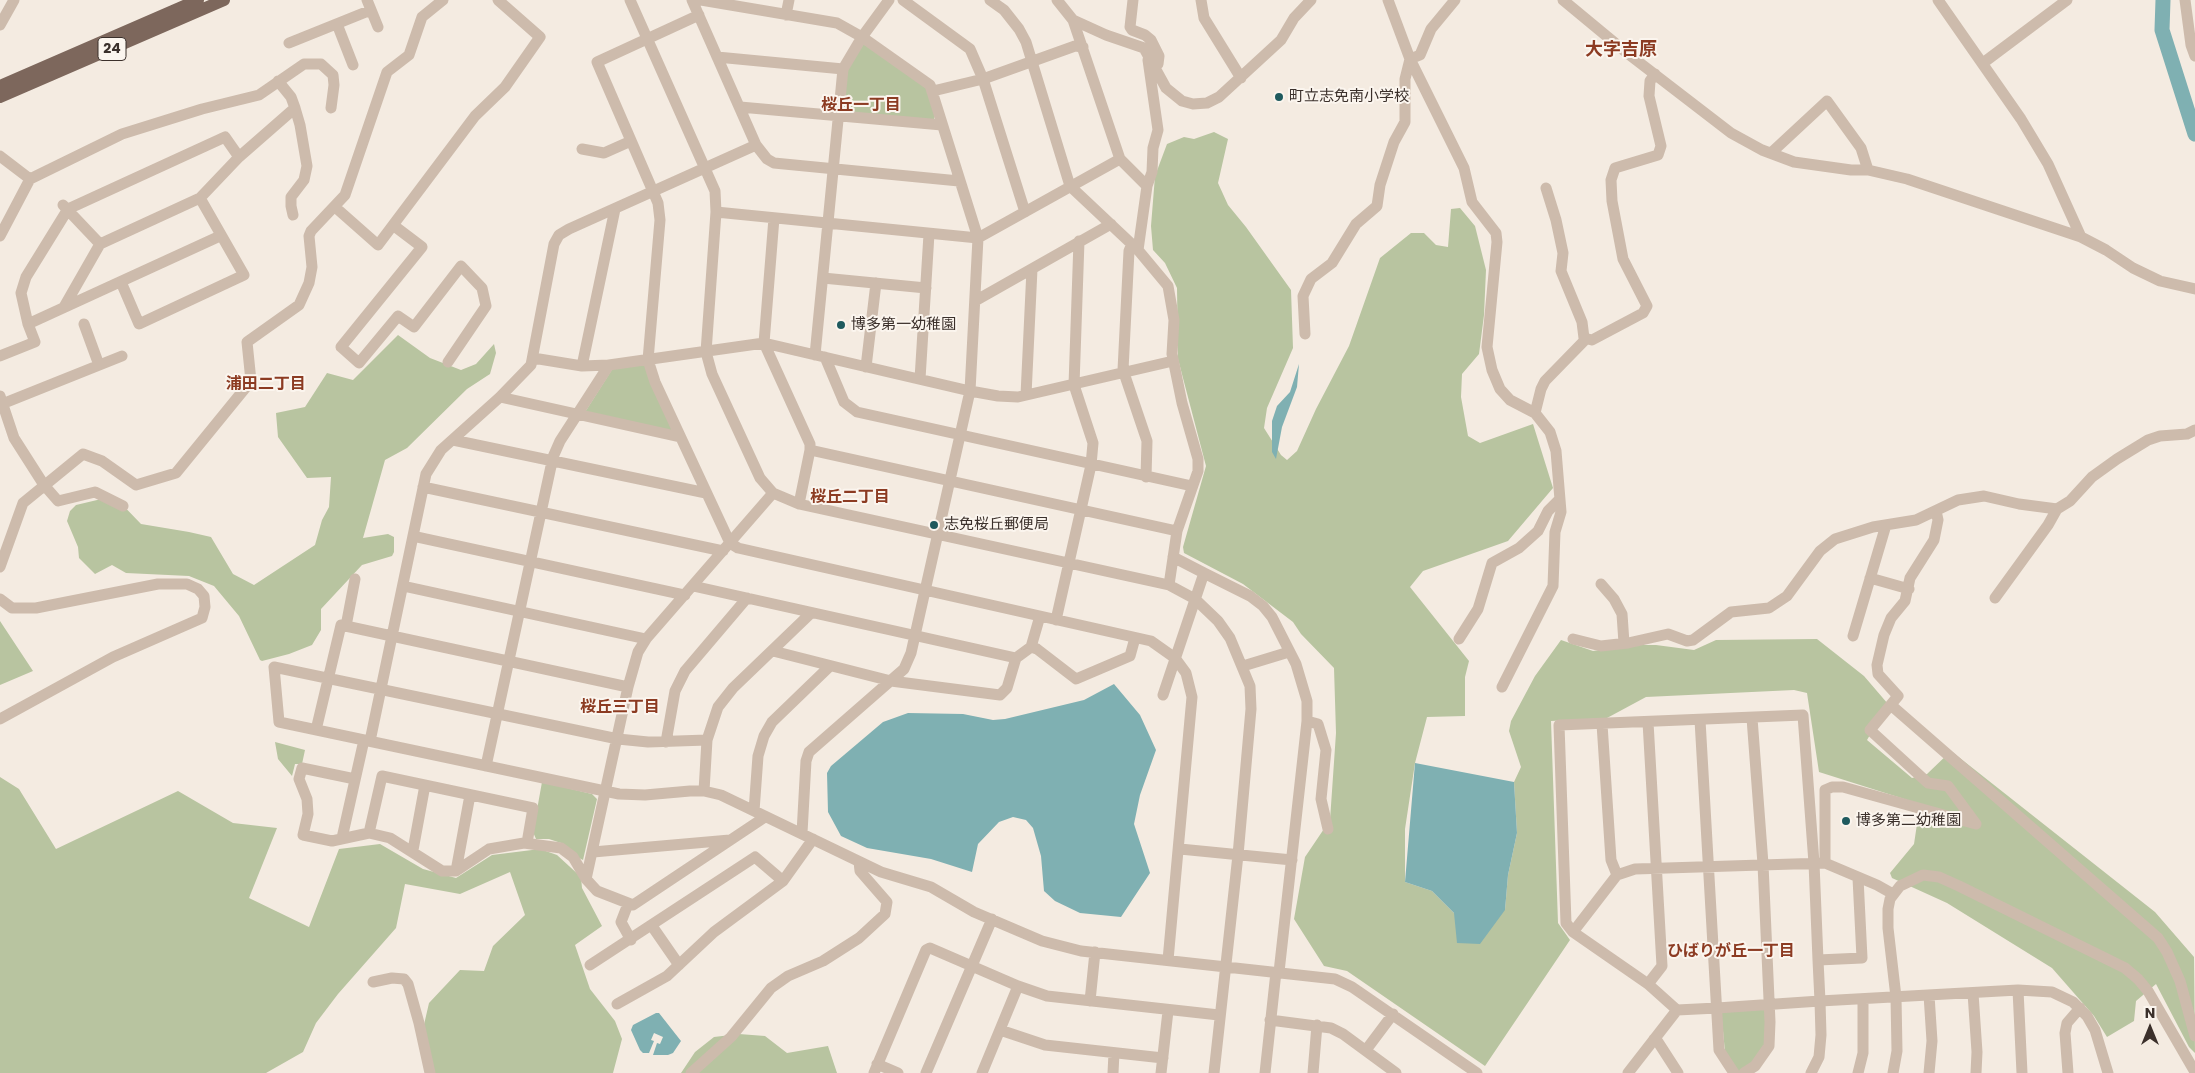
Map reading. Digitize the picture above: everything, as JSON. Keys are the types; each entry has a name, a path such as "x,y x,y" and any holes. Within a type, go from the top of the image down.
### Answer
{"main road":[{"name":"24","path":"0,86 198,0"},
{"name":"24","path":"0,97 224,0"}],"street":[{"path":"0,567 23,503 83,454 102,461 136,485 176,473 251,382 247,342 299,305 309,283 312,267 309,236 345,195 387,72 409,55 422,17 443,0"},
{"path":"335,207 378,245 475,116 505,86 540,37 498,0"},
{"path":"630,0 715,191 716,212 706,352 712,374 760,478 773,493 799,504 1169,585 1195,599 1218,621 1230,638 1250,686 1250,709 1238,855 1214,1073"},
{"path":"692,0 756,145 767,159 774,163 959,181"},
{"path":"701,0 837,23 862,36 930,85 978,238 970,391 911,653 904,669 810,752 806,762 802,833"},
{"path":"786,15 789,0"},
{"path":"889,0 862,36 843,69 823,278 820,356 844,402 857,412 1192,486"},
{"path":"903,0 970,49 983,79 1025,212"},
{"path":"990,0 1004,10 1019,29 1033,61 1070,186 1135,247 1168,286 1174,320 1173,360 1182,403 1198,458 1198,471 1177,531 1169,585"},
{"path":"1057,0 1073,20 1120,159 1147,186"},
{"path":"1133,0 1132,30 1152,40 1159,56 1158,64 1155,66"},
{"path":"1201,0 1204,18 1242,78"},
{"path":"1146,54 1155,66 1166,88 1174,97 1193,104 1207,103 1220,97 1281,40 1294,18 1311,0"},
{"path":"1388,0 1410,59 1464,168 1472,202 1496,233 1497,242 1487,347 1492,370 1500,389 1510,400 1535,414 1550,432 1556,452 1561,512 1555,532 1553,586 1502,687"},
{"path":"1410,59 1420,55 1431,29 1455,0"},
{"path":"1563,0 1731,133 1771,153 1794,162 1851,170 1868,170 1914,181 2081,238 2160,280 2195,289"},
{"path":"1938,0 2021,119 2048,164 2081,238"},
{"path":"1983,63 2068,0"},
{"path":"2185,0 2191,45 2195,56"},
{"path":"0,25 8,4"},
{"path":"290,43 337,24 369,5 378,26"},
{"path":"699,15 597,62 654,192 660,220 648,360 655,382 706,493 727,547"},
{"path":"1073,20 1106,35 1144,48 1146,54 1158,130 1153,148 1152,172 1147,186 1135,247 1129,251 1123,373 1149,450 1146,477"},
{"path":"337,24 353,64"},
{"path":"933,91 983,79 1075,46 1083,47"},
{"path":"718,57 843,69"},
{"path":"1305,334 1303,296 1310,279 1332,263 1356,224 1377,206 1380,185 1394,142 1405,122 1404,92 1410,59"},
{"path":"0,236 30,179 122,134 202,109 259,95 304,64 321,64 333,75 334,85 331,108"},
{"path":"1584,338 1592,340 1643,313 1647,306 1623,259 1612,201 1611,180 1615,168 1658,155 1661,146 1649,96 1650,81 1655,74"},
{"path":"278,81 292,97 300,125 307,166 304,180 292,197 290,206 293,215"},
{"path":"1771,153 1827,101 1861,148 1868,170"},
{"path":"740,107 942,125"},
{"path":"64,307 100,244 200,198 239,157 295,108"},
{"path":"0,356 35,342 20,293 26,277 65,207 225,137 239,157"},
{"path":"582,149 604,153 631,141"},
{"path":"342,838 355,779 381,689 423,487 434,458 525,373 533,358 554,244 558,235 756,145"},
{"path":"0,156 30,179"},
{"path":"716,212 978,238 1120,159"},
{"path":"1535,414 1541,389 1545,382 1584,341 1582,322 1560,271 1563,253 1556,220 1546,188"},
{"path":"121,282 139,324 244,275 200,198"},
{"path":"65,207 100,244"},
{"path":"582,366 614,209"},
{"path":"774,218 764,344 810,444 799,504"},
{"path":"975,301 1111,224"},
{"path":"393,225 422,247 341,347 359,363 398,316 414,327 461,266 482,288 486,306 448,362"},
{"path":"920,379 929,234"},
{"path":"28,324 220,236"},
{"path":"1056,620 1091,465 1093,443 1074,385 1079,242"},
{"path":"1026,396 1032,268"},
{"path":"823,278 926,288"},
{"path":"866,367 876,284"},
{"path":"84,324 99,365"},
{"path":"533,358 582,366 609,365 764,344 998,396 1026,396 1173,360"},
{"path":"122,356 1,400 14,438 44,485 58,501 95,492 123,506"},
{"path":"486,766 552,461 560,441 609,365"},
{"path":"500,397 680,437"},
{"path":"1995,598 2048,525 2057,509 2070,501 2099,473 2148,440 2160,436 2187,434 2195,430"},
{"path":"453,440 706,493"},
{"path":"810,450 1177,531"},
{"path":"423,487 541,512 738,548 1151,641 1175,658 1186,673 1192,697 1180,849 1168,960"},
{"path":"586,879 635,658 646,639 773,493"},
{"path":"1573,639 1601,646 1668,634 1687,641 1693,640 1731,612 1769,608 1786,596 1820,550 1835,539 1886,525 1916,520 1958,500 1984,496 2019,504 2057,509"},
{"path":"1459,639 1478,609 1492,563 1519,548 1538,531 1548,512 1559,500"},
{"path":"1811,1073 1821,1046 1818,960 1820,863 1825,790 1832,787 1843,787 1976,824 1948,786 1928,783 1870,730 1892,706 1898,696 1878,674 1877,665 1884,635 1891,618 1906,601 1913,571 1934,540 1938,520 1936,511"},
{"path":"1853,636 1886,525"},
{"path":"413,536 685,595"},
{"path":"1173,557 1250,596 1263,606 1272,617 1296,664 1307,702 1307,721 1292,860 1270,1020 1265,1073"},
{"path":"1163,695 1204,573"},
{"path":"1870,578 1909,588"},
{"path":"346,626 355,579"},
{"path":"0,599 12,608 36,608 158,584 187,584 198,589 204,596 205,606 202,618 112,657 0,719"},
{"path":"1601,584 1614,599 1622,614 1624,643"},
{"path":"403,586 646,639"},
{"path":"693,586 914,637 1016,658"},
{"path":"666,742 675,691 685,671 747,598"},
{"path":"704,791 708,740 718,707 733,688 811,613"},
{"path":"773,651 891,681 1000,695 1007,688 1016,658 1031,647 1040,616"},
{"path":"316,730 341,625 628,687"},
{"path":"1031,647 1037,649 1076,679 1130,656 1135,638"},
{"path":"1243,666 1289,652"},
{"path":"754,811 758,756 764,736 772,722 830,666"},
{"path":"708,740 666,742 618,739 274,667 279,722 606,792 634,795 704,791 721,795 859,862 881,872 931,887 974,912 1042,941 1072,949 1095,952 1335,979 1352,987 1478,1073"},
{"path":"1892,706 2154,934 2167,952 2180,981 2195,1036"},
{"path":"1820,863 1803,716 1559,725 1566,923 1573,932 1648,984 1677,1010 2018,990 2052,992 2064,996 2087,1016 2095,1030 2108,1073"},
{"path":"1744,1073 1755,1066 1769,1046 1770,1004 1763,864 1752,718"},
{"path":"1700,720 1720,1050 1734,1073"},
{"path":"1307,721 1318,724 1325,745 1321,799 1328,829"},
{"path":"1648,722 1662,966 1648,984"},
{"path":"1602,724 1611,860 1617,875"},
{"path":"355,779 302,768 299,780 307,799 308,814 303,835 332,841 369,833 390,838 413,850 442,870 456,871 489,849 527,843 561,848 573,857 586,879 597,891 633,905 765,817"},
{"path":"369,833 382,776 533,808 527,843"},
{"path":"413,850 425,785"},
{"path":"456,871 470,795"},
{"path":"617,1004 667,976 714,932 783,881 813,838"},
{"path":"593,852 731,840"},
{"path":"1180,849 1292,860"},
{"path":"590,966 755,857 783,881"},
{"path":"692,1073 731,1037 771,988 788,976 823,961 859,938 885,914 887,902 860,871 859,862"},
{"path":"1573,932 1617,875 1635,869 1820,863 1877,885 1893,894"},
{"path":"1893,1073 1896,1051 1896,997 1888,928 1888,909 1893,894 1900,886 1923,875 1939,877 2125,968 2148,991 2195,1072"},
{"path":"1818,960 1862,958 1858,878"},
{"path":"628,904 621,922 631,940"},
{"path":"926,1073 992,920"},
{"path":"652,926 679,965"},
{"path":"898,1073 875,1068 926,950 930,948 1018,986 1047,996 1168,1011 1219,1015"},
{"path":"1090,1002 1095,952"},
{"path":"374,982 392,978 404,979 408,984 430,1073"},
{"path":"982,1073 1018,986"},
{"path":"2018,990 2022,1073"},
{"path":"1973,993 1977,1052 1976,1073"},
{"path":"1929,995 1932,1041 1929,1073"},
{"path":"1858,1073 1863,1054 1862,999"},
{"path":"2068,1073 2065,1033 2067,1023 2080,1008"},
{"path":"1628,1073 1677,1010"},
{"path":"1161,1073 1168,1011"},
{"path":"1366,1050 1393,1014"},
{"path":"1270,1020 1331,1028 1343,1034 1396,1073"},
{"path":"1313,1073 1317,1026"},
{"path":"1000,1030 1039,1044 1163,1058"},
{"path":"1654,1039 1658,1042 1678,1073"},
{"path":"1113,1073 1114,1053"}],"green space":[{"path":"863,43 927,88 935,116 933,122 843,111 845,69"},
{"path":"1214,132 1228,139 1218,183 1228,205 1291,290 1293,348 1267,408 1264,428 1281,455 1287,460 1297,451 1316,409 1349,346 1380,258 1411,233 1424,233 1436,245 1448,247 1451,209 1460,208 1475,226 1486,270 1484,315 1479,354 1462,374 1461,397 1468,436 1480,443 1533,424 1553,488 1508,541 1423,571 1410,587 1469,661 1465,677 1465,716 1427,717 1415,763 1405,829 1405,882 1432,891 1454,913 1505,910 1508,875 1517,833 1514,782 1521,767 1509,731 1511,721 1535,676 1561,640 1593,651 1635,645 1656,645 1694,650 1716,640 1817,639 1864,676 1888,704 1867,740 1912,778 1927,774 1951,751 2155,912 2194,957 2195,1053 2189,1047 2156,984 2136,1001 2134,1021 2107,1037 2094,1016 2052,968 1947,903 1892,878 1890,873 1914,844 1920,804 1819,772 1807,693 1794,690 1646,697 1607,718 1551,721 1558,923 1570,940 1485,1066 1347,971 1324,966 1294,919 1305,857 1330,820 1336,733 1334,668 1301,634 1293,622 1243,584 1184,553 1183,547 1206,466 1178,359 1177,288 1165,263 1153,250 1151,226 1155,176 1167,144 1184,137 1194,139"},
{"path":"398,335 430,358 461,370 476,364 494,344 496,353 490,374 467,389 407,448 385,460 363,538 388,534 394,537 394,552 392,556 362,565 321,609 321,630 312,645 289,654 262,661 239,616 214,586 189,576 126,573 112,565 95,574 79,558 78,547 67,521 70,511 76,505 114,496 141,524 211,537 233,574 254,585 315,545 322,520 329,507 331,477 307,478 278,437 276,413 305,407 327,373 353,380"},
{"path":"646,363 673,431 585,412 613,368"},
{"path":"0,621 33,671 0,685"},
{"path":"275,742 305,750 302,764 295,764 292,776 278,759"},
{"path":"0,777 19,789 56,849 178,791 233,823 277,828 249,898 309,927 339,849 380,844 423,869 456,878 492,855 540,849 557,855 581,877 582,888 602,926 575,945 590,989 615,1021 622,1039 613,1073 435,1073 420,1042 429,1003 460,970 484,971 493,946 525,915 510,872 460,894 405,884 396,928 338,994 316,1023 303,1052 266,1073 0,1073"},
{"path":"542,782 592,794 597,799 583,860 561,843 549,839 536,839 533,832"},
{"path":"1765,1007 1766,1038 1762,1051 1750,1064 1740,1071 1736,1071 1725,1052 1721,1010"},
{"path":"739,1034 765,1036 787,1053 828,1046 837,1073 681,1073 695,1052 714,1037"}],"water":[{"path":"1299,364 1297,387 1282,427 1276,459 1272,452 1272,421 1277,406 1290,392"},
{"path":"1114,684 1140,715 1156,750 1140,795 1134,824 1150,873 1121,917 1080,913 1055,901 1044,891 1041,856 1033,828 1026,820 1013,817 999,822 978,844 972,872 931,859 867,848 841,836 828,812 827,773 831,766 883,722 908,713 963,714 993,720 1005,719 1084,700"},
{"path":"1415,763 1514,782 1517,833 1508,875 1505,910 1480,944 1457,943 1454,913 1432,891 1405,882"},
{"path":"659,1013 681,1041 673,1053 668,1055 653,1055 657,1043 660,1044 663,1037 654,1033 651,1040 654,1041 649,1053 643,1053 631,1030 633,1025"}],"waterway":[{"path":"2163,0 2162,30 2195,134"}],"place":[{"name":"町立志免南小学校","path":"1279,97"},
{"name":"博多第一幼稚園","path":"841,325"},
{"name":"志免桜丘郵便局","path":"934,525"},
{"name":"博多第二幼稚園","path":"1846,821"}],"district":[{"name":"大字吉原","path":"1621,50"},
{"name":"桜丘一丁目","path":"861,106"},
{"name":"浦田二丁目","path":"266,385"},
{"name":"桜丘二丁目","path":"850,498"},
{"name":"桜丘三丁目","path":"620,708"},
{"name":"ひばりが丘一丁目","path":"1731,952"}]}
